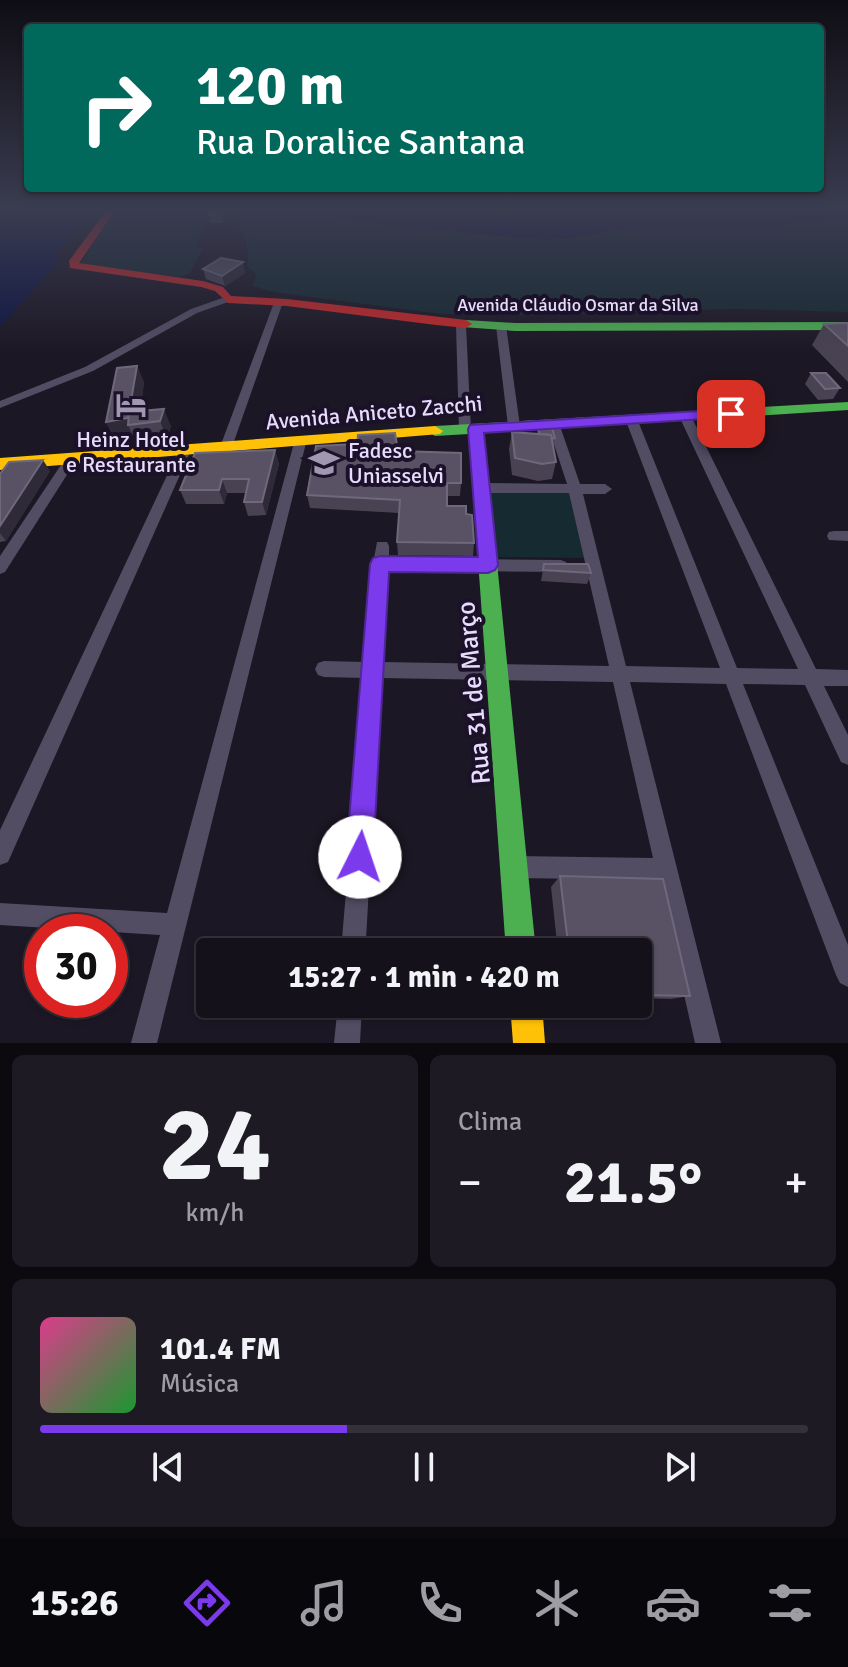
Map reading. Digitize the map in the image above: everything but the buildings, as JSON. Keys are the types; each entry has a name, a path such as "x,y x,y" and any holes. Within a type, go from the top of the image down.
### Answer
{"street":[{"name":"Avenida Cláudio Osmar da Silva","path":"77,257 73,262 76,267 203,284 219,289 228,299 278,302 373,317 461,325 848,326"},
{"path":"0,405 89,369 194,311 228,299"},
{"path":"226,447 278,302"},
{"path":"461,325 471,430"},
{"path":"501,326 514,426"},
{"name":"Avenida Aniceto Zacchi","path":"0,464 514,426 848,406"},
{"path":"685,416 848,755"},
{"path":"632,421 848,975"},
{"path":"554,426 575,489 708,1043"},
{"name":"Rua 31 de Março","path":"471,430 481,488 520,938"},
{"path":"144,1043 300,443"},
{"path":"0,854 185,450"},
{"path":"0,568 71,459"},
{"path":"481,488 605,489"},
{"path":"354,938 381,555 488,565 593,566"},
{"path":"324,669 848,678"},
{"path":"514,867 666,869"},
{"path":"0,914 175,925"},
{"path":"347,1043 349,1018"},
{"path":"527,1018 529,1043"}],"shaded area":[{"path":"0,257 56,257 57,264 0,326"},
{"path":"85,257 198,257 190,273 180,277 81,263"},
{"path":"248,257 848,257 848,312 735,309 552,315 441,314 273,292 253,286 256,274 247,266"},
{"path":"489,491 570,492 586,558 495,557"}],"traffic: fast":[{"path":"466,324 515,327 848,326"},
{"path":"435,431 848,406"},
{"path":"476,429 520,938"}],"traffic: slow":[{"path":"0,464 435,431"},
{"path":"527,1018 529,1043"}],"traffic: jam":[{"path":"77,257 74,266 203,284 219,289 228,299 287,302 466,324"}],"place":[{"name":"Heinz Hotel e Restaurante","path":"131,405"},
{"name":"Fadesc Uniasselvi","path":"324,463"}],"route":[{"path":"360,857 380,564 488,565 476,429 731,414"}]}
